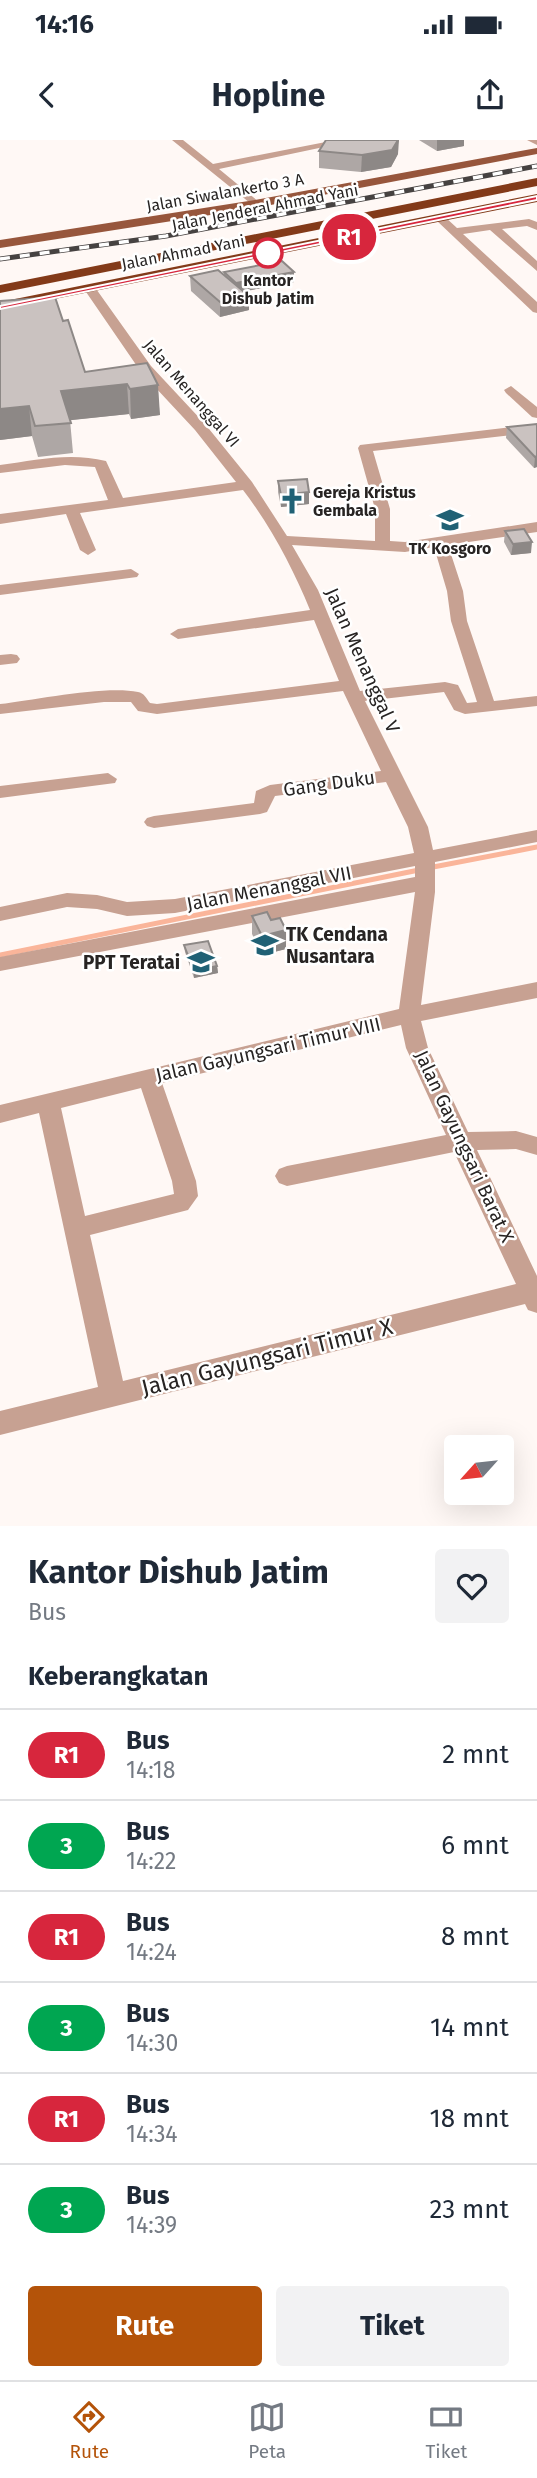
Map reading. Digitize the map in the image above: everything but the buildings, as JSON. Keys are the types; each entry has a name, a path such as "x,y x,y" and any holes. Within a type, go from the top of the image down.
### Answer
{"highway":[{"name":"Jalan Jenderal Ahmad Yani","path":"0,277 537,171"},
{"name":"Jalan Jenderal Ahmad Yani","path":"0,289 537,182"},
{"name":"Jalan Ahmad Yani","path":"0,306 537,198"},
{"path":"274,252 282,246 376,226 418,205"}],"main road":[{"name":"Jalan Siwalankerto 3 A","path":"0,244 255,204 537,151"}],"street":[{"path":"177,140 255,204"},
{"path":"210,168 352,140"},
{"path":"440,218 457,231 523,267"},
{"path":"457,231 529,222 537,227"},
{"path":"492,226 523,267 537,309"},
{"name":"Jalan Menanggal VI","path":"90,289 146,369 200,427 247,485"},
{"path":"511,390 537,414"},
{"path":"382,545 384,538 379,495 365,448 537,428"},
{"path":"0,469 78,460 92,461 100,464 117,502"},
{"path":"0,519 247,485"},
{"name":"Jalan Menanggal V","path":"247,485 260,502 310,590 351,691 418,827 424,868"},
{"path":"71,509 88,550"},
{"path":"282,540 405,547 537,527"},
{"path":"440,543 456,591 458,621 487,707"},
{"path":"0,590 131,574"},
{"path":"178,634 320,614"},
{"path":"0,709 104,697 136,697 144,707 157,709 351,691 449,687 462,708 537,701"},
{"name":"Gang Duku","path":"154,822 260,808 263,804 262,795 270,791 392,775"},
{"path":"0,792 108,779"},
{"name":"Jalan Menanggal VII","path":"0,914 67,900 143,910 176,906 424,868 537,836"},
{"path":"0,964 424,868"},
{"name":"Jalan Gayungsari Barat X","path":"424,868 409,1015 417,1048 535,1296"},
{"name":"Jalan Gayungsari Timur VIII","path":"0,1114 409,1015 537,990"},
{"path":"76,1228 180,1203 186,1196 184,1181 149,1078"},
{"path":"48,1102 113,1395"},
{"path":"288,1176 462,1141 510,1138 528,1141 537,1146"},
{"name":"Jalan Gayungsari Timur X","path":"0,1423 535,1296"}],"waterway":[{"path":"428,868 537,847"},
{"path":"0,955 419,870"}],"railway":[{"path":"0,259 166,236 537,166"}],"bus line":[{"name":"R1","path":"0,306 537,198"}],"place":[{"name":"Kantor Dishub Jatim","path":"268,253"},
{"name":"Gereja Kristus Gembala","path":"292,501"},
{"name":"TK Kosgoro","path":"450,520"},
{"name":"TK Cendana Nusantara","path":"265,945"},
{"name":"PPT Teratai","path":"201,962"}]}
